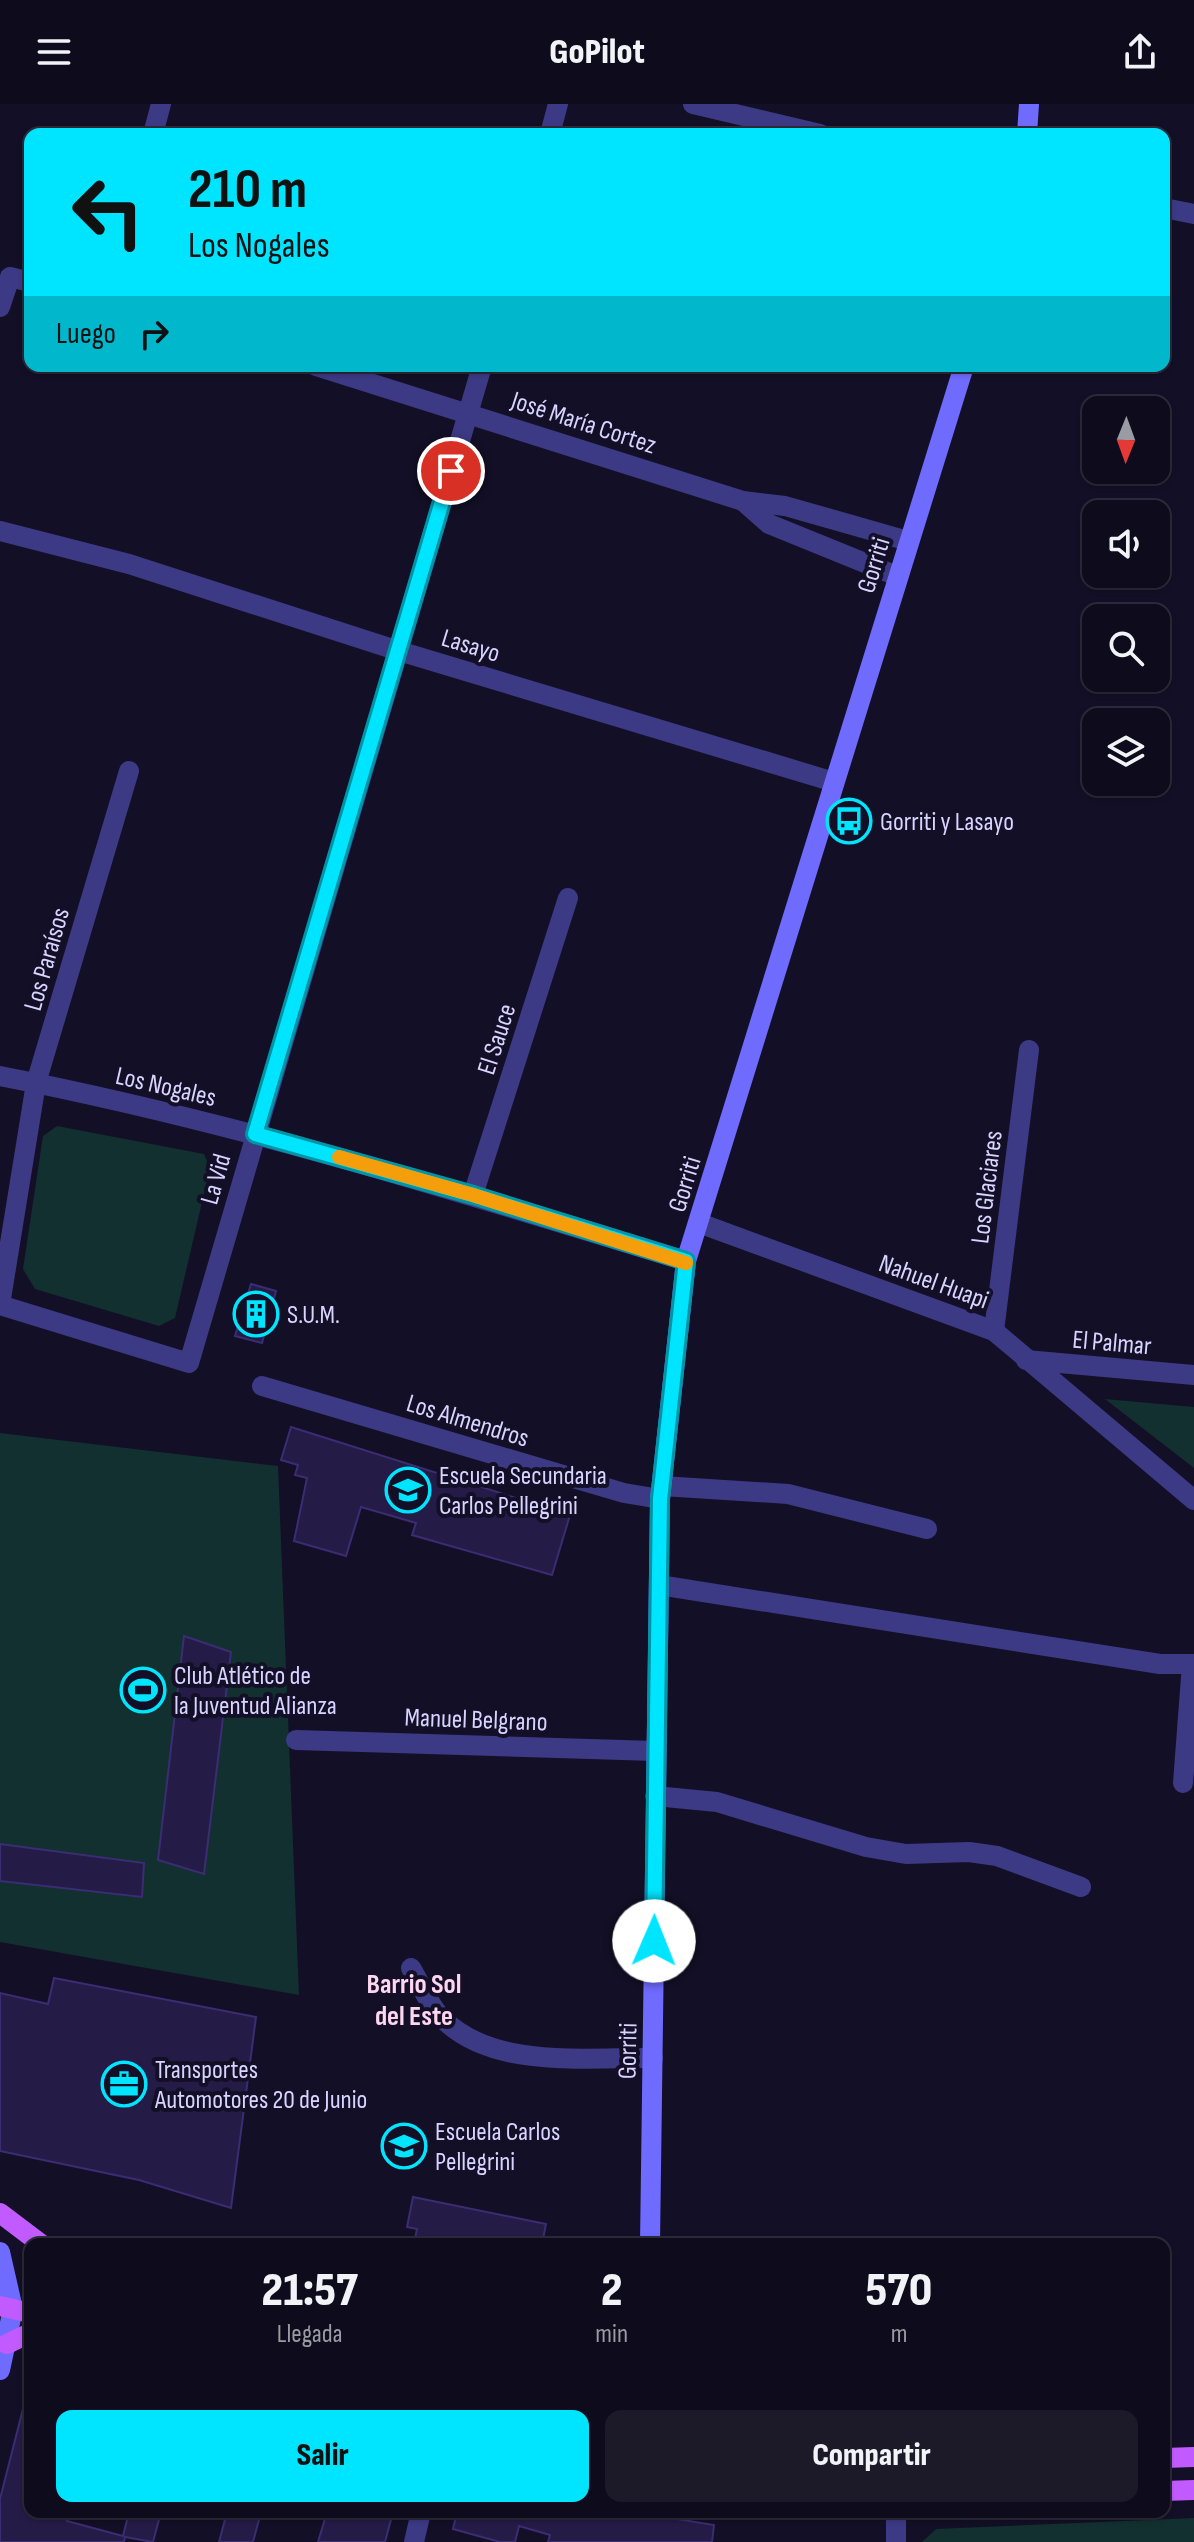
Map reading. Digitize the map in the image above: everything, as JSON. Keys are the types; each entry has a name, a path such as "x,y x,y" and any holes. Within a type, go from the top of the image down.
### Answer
{"main road":[{"path":"0,2213 33,2238"},
{"path":"1170,2458 1194,2457"},
{"path":"1170,2491 1194,2490"}],"street":[{"path":"155,128 161,104"},
{"path":"552,128 558,104"},
{"path":"693,104 795,128"},
{"path":"1027,128 1029,104"},
{"path":"1170,209 1194,214"},
{"path":"0,307 10,277 24,280"},
{"name":"José María Cortez","path":"336,372 743,501 785,506 908,541"},
{"name":"La Vid","path":"0,1305 189,1363 480,372"},
{"name":"Gorriti","path":"650,2238 661,1492 686,1261 962,372"},
{"name":"José María Cortez","path":"743,501 769,524 897,576"},
{"name":"Lasayo","path":"0,531 129,564 399,651 834,782"},
{"name":"Los Paraísos","path":"0,1305 36,1083 129,771"},
{"name":"El Sauce","path":"473,1195 568,898"},
{"name":"Los Glaciares","path":"994,1331 1029,1050"},
{"name":"Los Nogales","path":"0,1076 255,1134 473,1195 686,1261"},
{"name":"Nahuel Huapi","path":"699,1223 994,1331 1194,1500"},
{"name":"El Palmar","path":"1026,1360 1194,1375"},
{"name":"Los Almendros","path":"262,1386 624,1493 788,1494 927,1529"},
{"path":"659,1585 1160,1664 1193,1664 1183,1783"},
{"name":"Manuel Belgrano","path":"296,1740 655,1751"},
{"path":"655,1796 717,1802 893,1852 997,1856 1081,1887"},
{"path":"411,1968 439,2015 468,2039 525,2055 653,2058"},
{"path":"0,2252 10,2319 0,2370"},
{"path":"414,2542 420,2518"},
{"path":"896,2518 896,2542"}],"green space":[{"path":"57,1126 204,1154 210,1168 175,1318 159,1326 35,1289 23,1269 43,1136"},
{"path":"1105,1399 1194,1407 1194,1468"},
{"name":"Club Atlético de la Juventud Alianza","path":"0,1433 278,1466 299,1995 0,1942"},
{"path":"1194,2518 1194,2542 922,2542 936,2529"}],"building":[{"name":"S.U.M.","path":"251,1284 276,1291 262,1343 235,1336"},
{"path":"291,1427 570,1515 552,1575 412,1535 416,1523 361,1507 346,1556 294,1541 307,1478 295,1475 298,1465 281,1460"},
{"path":"184,1636 231,1652 204,1874 158,1860"},
{"path":"0,1844 144,1863 142,1897 0,1881"},
{"name":"Transportes Automotores 20 de Junio","path":"54,1978 256,2017 231,2208 139,2180 0,2151 0,1993 48,2004"},
{"path":"413,2197 546,2224 543,2238 415,2238 417,2229 407,2227"},
{"path":"24,2405 24,2518 68,2518 67,2521 123,2536 128,2518 159,2518 153,2542 125,2537 124,2542 0,2542 0,2499"},
{"path":"225,2518 259,2518 253,2542 219,2542"},
{"path":"325,2518 391,2518 385,2542 318,2542"},
{"path":"456,2518 671,2518 714,2525 712,2542 548,2542 550,2535 519,2526 515,2542 500,2542 453,2529"}],"slow traffic":[{"path":"339,1157 473,1195 686,1263"}],"place":[{"name":"Gorriti y Lasayo","path":"849,821"},
{"name":"S.U.M.","path":"256,1314"},
{"name":"Escuela Secundaria Carlos Pellegrini","path":"408,1490"},
{"name":"Club Atlético de la Juventud Alianza","path":"143,1690"},
{"name":"Transportes Automotores 20 de Junio","path":"124,2084"},
{"name":"Escuela Carlos Pellegrini","path":"404,2146"}],"district":[{"name":"Barrio Sol del Este","path":"414,1999"}],"route":[{"path":"451,471 255,1134 473,1195 686,1261 660,1499 654,1941"}]}
